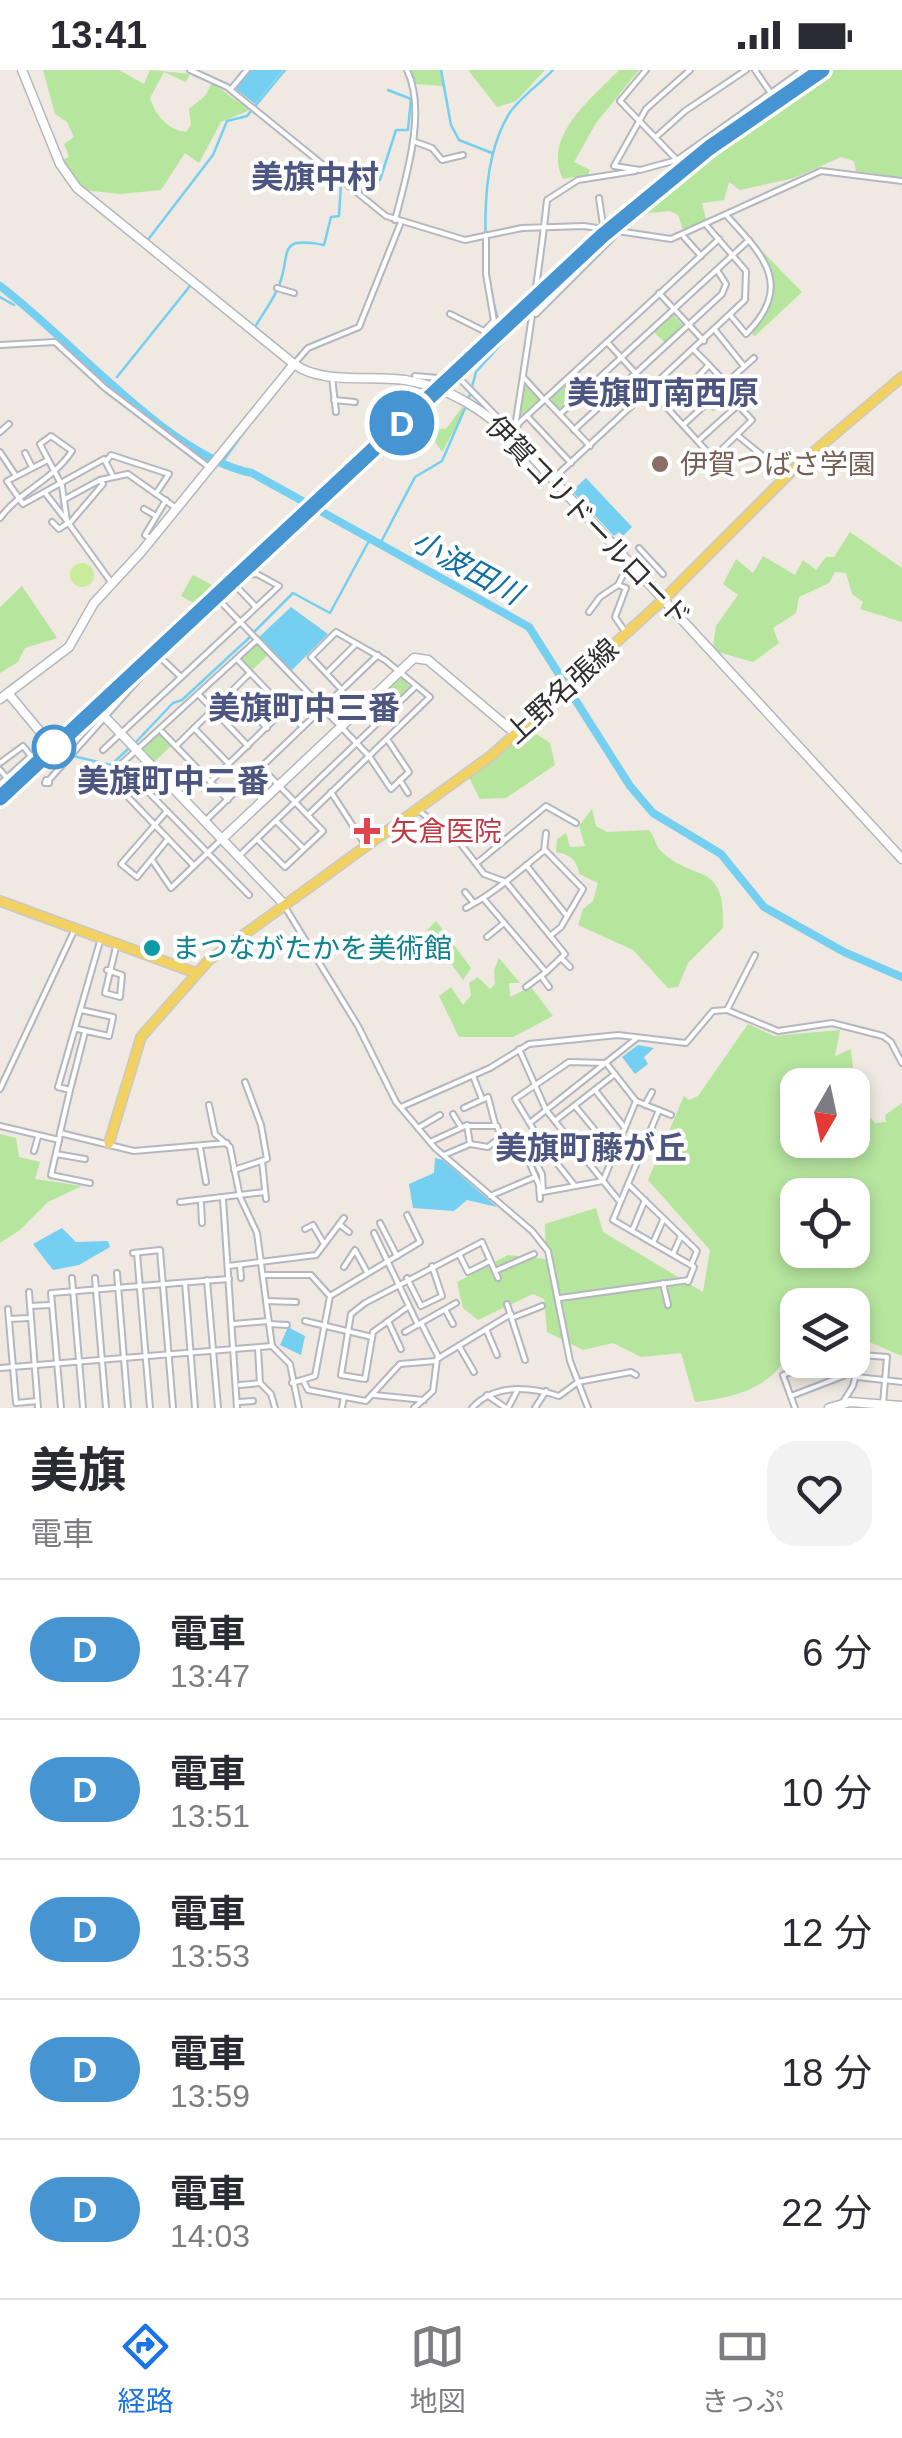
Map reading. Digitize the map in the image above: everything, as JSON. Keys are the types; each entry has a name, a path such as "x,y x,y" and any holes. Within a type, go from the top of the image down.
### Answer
{"main road":[{"name":"上野名張線","path":"109,1143 140,1037 196,973 283,903 516,734 664,599 788,476 902,376"},
{"path":"0,901 196,973"}],"street":[{"name":"伊賀コリドールロード","path":"22,70 60,164 78,188 294,364 309,373 411,381 468,402 514,432 553,480 902,859"},
{"path":"190,70 231,90 398,221 460,239 544,226 601,226 616,234 662,240 707,226 821,170 902,182"},
{"path":"231,90 246,70"},
{"path":"42,734 4,696 69,646 87,612 111,582 152,540 310,346 359,327 409,180 417,95 407,70"},
{"path":"646,70 620,101 677,160"},
{"path":"640,170 614,166 638,119 664,90 690,70"},
{"path":"656,137 685,110 746,70"},
{"path":"755,70 770,92"},
{"path":"514,432 536,314 534,286 549,197 578,180 677,160 803,70"},
{"path":"412,142 432,148 442,160 463,155"},
{"path":"599,198 601,226"},
{"path":"601,226 622,212"},
{"path":"727,216 769,270 769,301 746,334 731,316"},
{"path":"553,480 745,300 746,271 707,226"},
{"path":"536,314 616,234"},
{"path":"450,314 484,331 494,320 486,274 488,235"},
{"path":"684,236 701,256"},
{"path":"514,432 719,240"},
{"path":"560,414 749,240"},
{"path":"574,430 725,290 725,281 716,270"},
{"path":"278,288 294,294"},
{"path":"660,293 704,341"},
{"path":"715,330 744,366"},
{"path":"0,346 55,342 105,388 214,464"},
{"path":"607,342 621,358 651,389 698,441 714,458 752,420 738,405 698,441"},
{"path":"694,350 726,383 754,358"},
{"path":"668,408 708,365"},
{"path":"332,375 336,412"},
{"path":"415,376 455,378 514,432"},
{"path":"523,377 590,446"},
{"path":"683,424 704,405 689,388"},
{"path":"334,400 355,402"},
{"path":"527,416 571,463"},
{"path":"0,432 6,425"},
{"path":"738,435 788,476"},
{"path":"0,518 16,498 56,475 72,452 51,436 40,444 56,475 60,484 68,522"},
{"path":"0,452 16,476"},
{"path":"25,454 33,468"},
{"path":"48,460 7,485 23,504 111,455 170,474 157,492"},
{"path":"107,460 113,476"},
{"path":"65,499 100,480 131,475 176,508"},
{"path":"52,522 60,529 68,522 97,494 103,484 100,480"},
{"path":"45,492 111,582"},
{"path":"97,494 108,499"},
{"path":"152,540 144,536 166,500"},
{"path":"144,509 156,516"},
{"path":"638,548 662,574"},
{"path":"589,612 600,596 618,585 630,562"},
{"path":"641,574 652,563"},
{"path":"49,780 160,657 248,574 257,574 279,586 103,750"},
{"path":"618,585 626,588 615,620 626,633"},
{"path":"236,586 256,607"},
{"path":"220,601 369,756 391,789 409,772 387,739"},
{"path":"308,815 430,697 378,655 336,632 311,657 342,690"},
{"path":"194,866 108,776 257,640"},
{"path":"326,674 357,644"},
{"path":"205,821 378,655"},
{"path":"160,657 181,678"},
{"path":"152,859 171,888 414,658 428,660 516,734"},
{"path":"236,659 303,728"},
{"path":"176,746 250,674"},
{"path":"239,856 416,686"},
{"path":"232,692 267,728"},
{"path":"198,694 248,746"},
{"path":"210,782 286,709"},
{"path":"105,717 283,903 401,1107 418,1128 544,1245 588,1408"},
{"path":"194,728 229,764"},
{"path":"160,730 228,800"},
{"path":"0,784 7,778 31,756 23,746 0,766 7,778"},
{"path":"122,764 249,894"},
{"path":"257,839 285,868 323,831 261,767"},
{"path":"400,780 408,793"},
{"path":"332,792 364,844"},
{"path":"476,864 546,806 576,823"},
{"path":"416,807 427,821 460,843 484,874 506,882 564,954 526,987"},
{"path":"167,812 121,864 137,877 168,838"},
{"path":"276,821 304,849"},
{"path":"466,908 544,851 546,833"},
{"path":"544,851 583,889 550,936"},
{"path":"526,865 567,916"},
{"path":"465,892 474,903"},
{"path":"483,898 549,986"},
{"path":"487,937 504,922"},
{"path":"0,1089 76,927"},
{"path":"55,1097 102,936"},
{"path":"107,970 122,974 120,998 104,993 107,970 117,942"},
{"path":"727,1010 755,955"},
{"path":"561,958 570,967"},
{"path":"75,1028 109,1036 113,1017 80,1010"},
{"path":"401,1107 473,1076 519,1049 618,1035 686,1043 711,1012 727,1010 782,1032 832,1022 883,1036 891,1042 902,1063"},
{"path":"86,1031 51,1175 90,1182"},
{"path":"529,1123 637,1038"},
{"path":"519,1049 546,1110 620,1202"},
{"path":"575,1186 540,1142 515,1099 569,1062 606,1063 636,1101 671,1115"},
{"path":"555,1121 615,1074"},
{"path":"473,1076 482,1099"},
{"path":"234,1170 267,1159 261,1125 245,1082"},
{"path":"58,1086 70,1090"},
{"path":"594,1090 625,1128"},
{"path":"645,1105 652,1092"},
{"path":"464,1108 488,1097 500,1137"},
{"path":"603,1181 636,1101"},
{"path":"208,1104 215,1134 228,1143 240,1197 258,1233 272,1346 290,1364 299,1408"},
{"path":"575,1106 614,1154"},
{"path":"560,1298 688,1282 694,1267 613,1220 658,1110"},
{"path":"454,1114 464,1126 470,1144"},
{"path":"418,1128 440,1115"},
{"path":"430,1142 464,1126 495,1125"},
{"path":"0,1126 58,1140"},
{"path":"60,1133 134,1152 228,1143"},
{"path":"444,1156 470,1144 487,1147 500,1137 518,1136 536,1178 540,1199"},
{"path":"34,1152 38,1137"},
{"path":"540,1142 530,1151 542,1174 543,1192 603,1181"},
{"path":"200,1146 206,1182"},
{"path":"56,1154 85,1158"},
{"path":"180,1202 266,1196 262,1160"},
{"path":"490,1196 536,1178"},
{"path":"628,1184 697,1250 691,1265"},
{"path":"223,1199 238,1405 253,1401"},
{"path":"632,1231 645,1200"},
{"path":"200,1201 202,1223"},
{"path":"292,1384 315,1376 330,1296 420,1242 407,1215"},
{"path":"228,1266 314,1255 344,1218"},
{"path":"653,1243 663,1218"},
{"path":"380,1223 396,1256"},
{"path":"339,1224 349,1232"},
{"path":"305,1229 313,1225 324,1244"},
{"path":"374,1233 437,1359 433,1391 414,1408"},
{"path":"673,1254 681,1235"},
{"path":"409,1306 388,1320 372,1338 365,1379 341,1375 352,1312 408,1278 482,1242 498,1278"},
{"path":"150,1408 135,1252 160,1250 173,1408"},
{"path":"344,1266 355,1250 367,1272"},
{"path":"458,1252 469,1275 490,1261"},
{"path":"494,1272 534,1254"},
{"path":"283,1259 285,1275"},
{"path":"240,1264 240,1278"},
{"path":"408,1278 421,1306 442,1296 432,1266"},
{"path":"117,1273 128,1408"},
{"path":"263,1275 313,1276 330,1296"},
{"path":"72,1278 83,1408"},
{"path":"95,1278 106,1408 95,1408"},
{"path":"60,1408 51,1293 230,1278"},
{"path":"207,1280 218,1408"},
{"path":"185,1282 195,1408"},
{"path":"663,1283 668,1305"},
{"path":"8,1309 16,1403 38,1404 29,1292"},
{"path":"266,1301 296,1302"},
{"path":"405,1332 456,1303"},
{"path":"30,1306 52,1304"},
{"path":"507,1304 526,1360"},
{"path":"303,1380 308,1390 366,1401 400,1364 437,1359 511,1316 542,1306"},
{"path":"445,1310 453,1324"},
{"path":"8,1319 30,1318"},
{"path":"388,1320 401,1348"},
{"path":"306,1321 372,1338"},
{"path":"233,1324 287,1325"},
{"path":"486,1329 497,1355"},
{"path":"0,1332 10,1331"},
{"path":"461,1334 466,1342"},
{"path":"258,1346 260,1383 271,1394 275,1408"},
{"path":"0,1368 272,1346"},
{"path":"459,1346 474,1372"},
{"path":"370,1350 381,1352"},
{"path":"870,1355 888,1358 878,1405"},
{"path":"472,1408 486,1395 518,1389 564,1394 578,1382 632,1372 636,1375"},
{"path":"870,1377 902,1382"},
{"path":"784,1378 795,1408"},
{"path":"790,1396 844,1378"},
{"path":"838,1404 855,1378"},
{"path":"238,1385 260,1383"},
{"path":"853,1386 864,1402"},
{"path":"486,1395 507,1408 518,1389"},
{"path":"534,1408 546,1391"},
{"path":"372,1395 424,1400"},
{"path":"342,1408 344,1397"},
{"path":"828,1408 864,1402 902,1406"}],"green space":[{"path":"43,70 119,70 144,84 150,70 190,74 186,82 164,72 150,98 163,121 186,132 191,125 189,109 205,96 212,83 250,110 221,122 199,163 185,153 161,190 120,194 83,190 62,160 69,157 64,144 74,137 67,122 55,114"},
{"path":"409,70 440,70 444,86 415,84"},
{"path":"468,70 545,70 516,101 497,107"},
{"path":"619,70 639,70 596,123 574,162 590,170 588,175 563,179 558,163 565,133 584,105"},
{"path":"827,70 902,70 902,178 856,171 854,161 841,157 794,178 740,190 729,182 724,200 702,203 707,223 684,233 678,215 670,211 629,215 726,138"},
{"path":"760,249 802,292 755,336 750,332 765,313 771,292 770,271"},
{"path":"672,314 684,326 665,343 653,331"},
{"path":"570,378 582,390 558,410 550,397"},
{"path":"699,380 715,398 721,393 726,398 713,412 693,389"},
{"path":"523,382 541,398 517,419"},
{"path":"463,406 464,412 442,452 426,428 446,429"},
{"path":"850,532 902,568 902,622 860,609 863,602 852,594 846,573 835,572 829,583 799,597 796,613 773,628 779,643 753,662 718,652 713,646 716,626 738,595 723,584 736,559 753,573 763,556 795,575 803,560 816,570 826,557 834,557"},
{"path":"82,563 94,575 82,587 70,575"},
{"path":"193,575 216,587 197,605 181,596"},
{"path":"22,586 57,638 25,648 18,662 0,673 0,607"},
{"path":"256,644 268,655 251,671 240,660"},
{"path":"400,675 411,688 394,704 381,691"},
{"path":"527,728 550,743 555,765 506,798 480,799 466,772"},
{"path":"158,734 172,745 154,762 142,747"},
{"path":"592,809 596,826 607,832 649,830 660,850 705,876 719,891 723,928 688,963 678,987 668,988 633,950 578,925 583,909 593,901 598,883 579,874 572,859 556,852 557,839 566,833 570,847 585,846 579,826"},
{"path":"469,821 498,821 489,832 497,843 489,845"},
{"path":"436,921 471,968 463,980 427,930"},
{"path":"499,958 520,983 509,983 510,997 531,987 553,1016 513,1037 459,1037 439,996 451,987 463,1005 471,995 469,983 478,977 490,989 495,984 494,970"},
{"path":"748,1024 774,1036 840,1030 835,1056 851,1049 853,1068 780,1068 780,1158 870,1158 870,1117 875,1123 886,1122 885,1115 902,1103 902,1356 870,1342 870,1288 780,1288 780,1367 755,1387 738,1394 695,1402 681,1353 641,1357 613,1343 583,1350 547,1332 544,1299 533,1294 478,1320 463,1308 457,1282 508,1255 546,1259 545,1224 596,1208 603,1232 703,1292 710,1250 648,1180 684,1096 689,1100 698,1096"},
{"path":"0,1134 16,1138 19,1157 40,1162 35,1179 82,1186 48,1202 20,1230 0,1243"}],"water":[{"path":"250,70 283,70 255,104 236,89"},
{"path":"586,478 632,527 623,536 619,532 614,536 572,491"},
{"path":"291,607 328,634 290,672 258,638"},
{"path":"638,1045 654,1048 644,1057 648,1064 635,1074 622,1057"},
{"path":"435,1158 443,1160 497,1207 467,1200 454,1211 413,1208 409,1184 434,1173"},
{"path":"62,1228 76,1242 108,1241 110,1247 79,1265 53,1270 33,1244"},
{"path":"288,1327 305,1336 301,1355 280,1345"}],"waterway":[{"path":"147,241 213,155 227,121 247,116 285,70"},
{"path":"441,70 451,125 459,140 492,153"},
{"path":"498,320 486,243 487,187 492,160 509,114 553,70"},
{"path":"345,179 361,192 364,180 380,180 396,130 408,130 411,99 388,90"},
{"path":"283,350 255,327 278,289 288,249 299,243 324,245 331,217 339,216 341,184"},
{"path":"169,258 194,281"},
{"name":"小波田川","path":"0,286 154,421 188,445 220,463 252,473 529,627 630,786 653,813 721,854 764,907 844,952 902,977"},
{"path":"117,377 190,286"},
{"path":"0,297 14,305"},
{"path":"469,398 476,372 503,342"},
{"path":"380,544 415,477 442,461 466,406"},
{"path":"224,460 249,425"},
{"path":"254,632 293,593 330,613 370,539"},
{"path":"135,743 173,703 182,700 250,637"},
{"path":"73,756 111,765 129,748"},
{"path":"35,773 67,755"},
{"path":"0,787 22,771"}],"railway":[{"path":"0,798 602,236 709,148 822,70"}],"train":[{"name":"D","path":"0,798 602,236 709,148 822,70"}],"place":[{"name":"伊賀つばさ学園","path":"660,464"},
{"name":"矢倉医院","path":"367,831"},
{"name":"まつながたかを美術館","path":"152,948"}],"district":[{"name":"美旗中村","path":"315,177"},
{"name":"美旗町南西原","path":"663,393"},
{"name":"美旗町中三番","path":"304,708"},
{"name":"美旗町中二番","path":"173,781"},
{"name":"美旗町藤が丘","path":"591,1148"}]}
